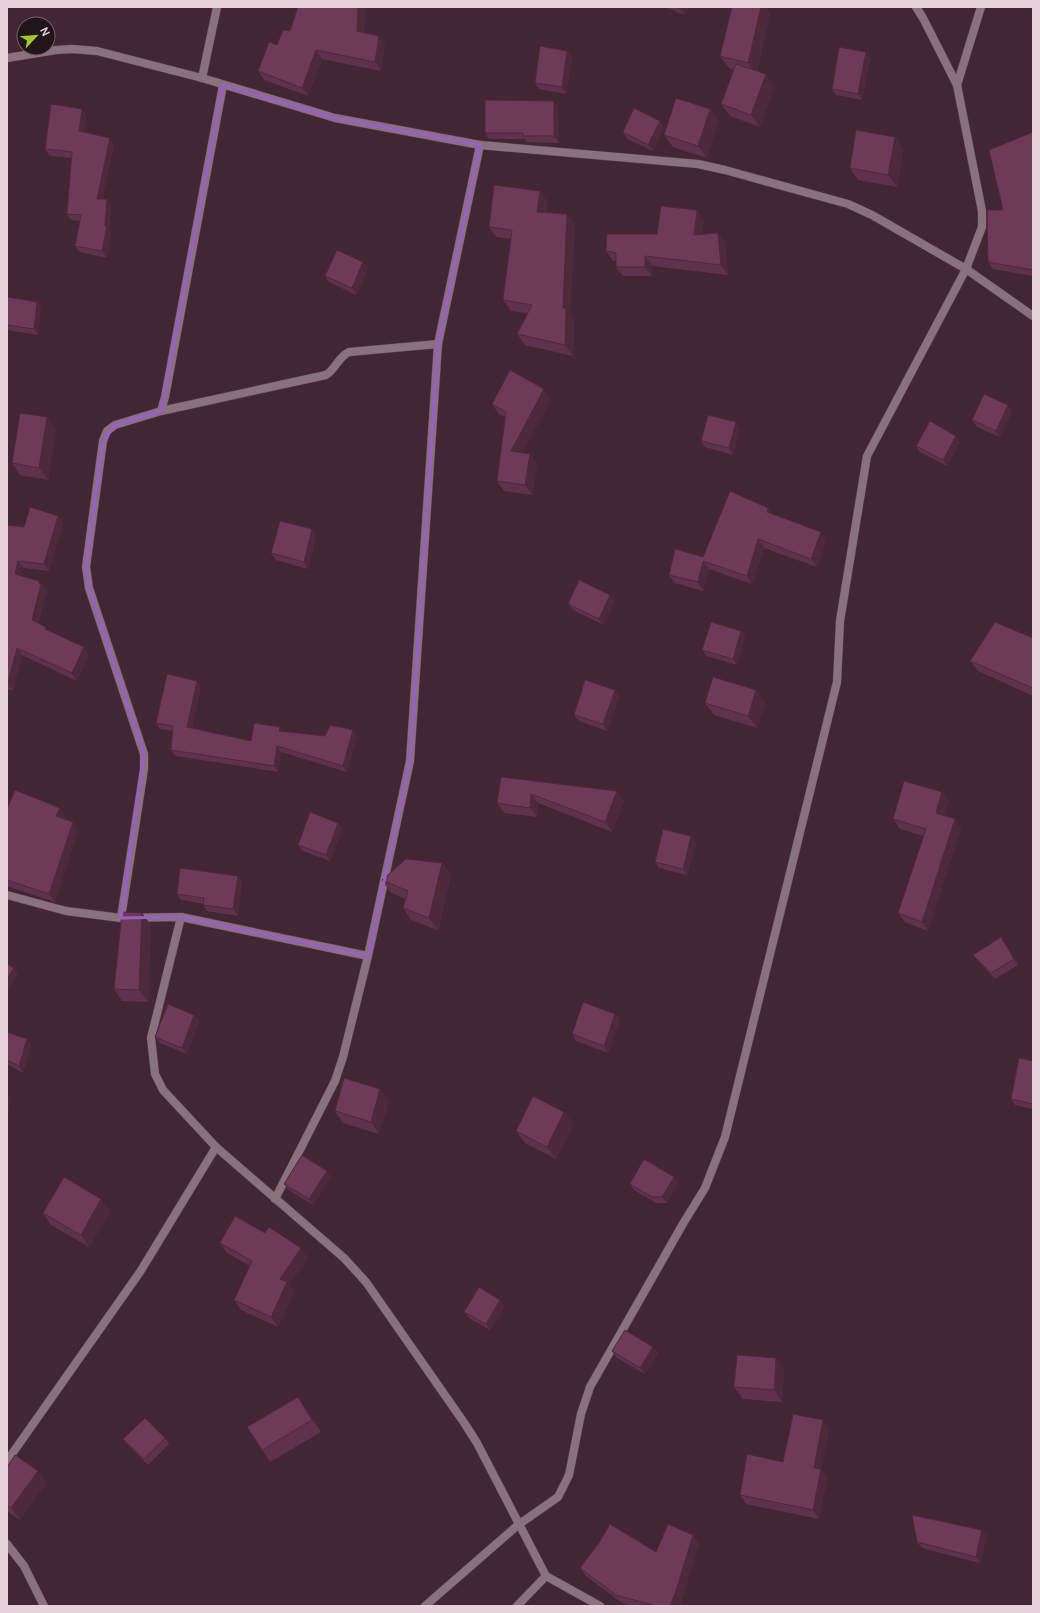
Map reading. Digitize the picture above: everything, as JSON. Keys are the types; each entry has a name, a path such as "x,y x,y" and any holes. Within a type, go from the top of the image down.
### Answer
{"street":[{"path":"202,78 218,7"},
{"path":"425,1606 518,1525 558,1497 569,1475 582,1414 590,1387 705,1188 725,1137 837,682 840,621 867,456 966,269 982,227 982,211 957,85 916,7"},
{"path":"957,85 981,7"},
{"path":"7,58 56,50 97,52 202,78 335,118 480,145 698,164 725,170 848,204 872,215 966,269 1033,316"},
{"path":"161,411 165,397 223,85"},
{"path":"275,1199 335,1081 343,1057 368,956 410,761 438,344 480,145"},
{"path":"121,918 144,769 144,754 89,588 86,567 102,441 107,431 115,425 161,411 326,375 332,371 342,355 349,352 438,344"},
{"path":"7,895 66,911 121,918 181,917 368,956"},
{"path":"181,917 151,1038 152,1056 156,1074 163,1090 216,1147 344,1258 366,1282 477,1443 518,1525 546,1576 600,1606"},
{"path":"7,1461 140,1272 216,1147"},
{"path":"7,1544 24,1566 44,1606"},
{"path":"517,1606 546,1576"}],"highlighted area":[{"path":"223,85 335,118 480,145 438,344 410,761 368,956 181,917 121,918 144,754 89,588 86,567 103,441 115,425 161,411"}],"building":[{"path":"298,7 358,7 357,31 379,36 375,62 316,50 302,88 258,71 269,42 277,45 283,30 290,31"},
{"path":"732,7 761,7 748,63 720,56"},
{"path":"540,46 567,51 562,87 535,83"},
{"path":"839,47 866,52 858,94 832,89"},
{"path":"736,64 766,74 751,115 721,104"},
{"path":"676,98 710,109 698,146 664,135"},
{"path":"485,100 554,101 554,136 523,136 523,133 485,133"},
{"path":"51,104 82,109 79,131 110,138 97,199 107,199 105,226 107,226 102,251 75,246 81,215 67,214 72,152 45,149"},
{"path":"634,108 660,121 648,145 623,132"},
{"path":"856,130 895,137 888,175 850,168"},
{"path":"1033,132 1033,270 988,262 987,210 1003,210 989,150"},
{"path":"494,185 540,191 537,212 567,214 563,308 566,308 565,345 517,334 532,305 503,300 512,230 489,227"},
{"path":"661,206 697,210 694,235 718,233 721,265 645,256 645,267 616,267 616,253 606,251 607,234 657,234"},
{"path":"337,250 363,262 352,288 325,276"},
{"path":"7,297 37,302 34,329 7,325"},
{"path":"510,370 544,389 511,451 530,454 525,485 497,481 506,412 492,404"},
{"path":"984,394 1008,405 996,431 972,420"},
{"path":"20,413 47,417 39,468 12,463"},
{"path":"708,415 736,422 729,448 701,441"},
{"path":"930,421 956,436 943,460 916,446"},
{"path":"730,491 768,508 767,512 821,532 811,559 758,539 747,576 703,561 698,582 669,575 675,549 703,557"},
{"path":"30,507 58,516 44,564 18,561 15,574 39,581 41,584 32,620 46,627 45,629 84,647 72,673 17,648 7,683 7,525 24,527"},
{"path":"280,521 312,529 304,562 271,553"},
{"path":"579,580 610,595 599,619 568,604"},
{"path":"711,622 741,631 733,659 702,650"},
{"path":"995,622 1033,638 1033,688 970,661"},
{"path":"167,674 197,681 187,727 251,741 254,723 280,727 279,731 325,736 330,725 353,730 343,766 277,746 274,766 171,750 173,726 156,723"},
{"path":"713,677 756,690 748,716 705,703"},
{"path":"585,680 615,690 603,724 574,715"},
{"path":"501,777 617,791 605,822 531,794 530,808 497,803"},
{"path":"904,781 942,792 936,813 955,819 922,922 898,913 926,829 893,819"},
{"path":"15,790 60,808 56,816 73,822 49,894 7,880 7,809"},
{"path":"310,812 338,823 326,855 298,845"},
{"path":"663,829 691,836 683,869 655,862"},
{"path":"406,859 442,863 429,918 403,908 408,891 382,880"},
{"path":"180,868 238,876 233,909 203,905 204,898 177,894"},
{"path":"122,912 142,913 139,990 114,989"},
{"path":"1001,937 1014,959 991,973 973,955"},
{"path":"7,964 14,968 7,979"},
{"path":"583,1002 615,1014 604,1046 572,1034"},
{"path":"168,1004 194,1015 182,1048 155,1037"},
{"path":"7,1032 27,1039 19,1066 7,1060"},
{"path":"1019,1058 1033,1061 1033,1104 1011,1099"},
{"path":"344,1078 380,1089 371,1122 335,1111"},
{"path":"533,1096 564,1112 547,1147 516,1131"},
{"path":"302,1155 327,1171 309,1199 284,1184"},
{"path":"644,1159 674,1177 662,1197 652,1197 630,1184"},
{"path":"64,1177 101,1199 81,1235 43,1213"},
{"path":"235,1216 265,1233 269,1227 301,1248 280,1279 287,1282 271,1317 234,1300 252,1261 220,1243"},
{"path":"479,1287 500,1300 486,1324 464,1312"},
{"path":"625,1330 653,1347 640,1368 612,1351"},
{"path":"737,1355 776,1358 774,1390 734,1387"},
{"path":"298,1397 312,1420 262,1450 247,1427"},
{"path":"793,1414 823,1420 814,1468 821,1469 813,1510 740,1495 747,1454 783,1462"},
{"path":"145,1418 165,1438 144,1459 123,1439"},
{"path":"15,1455 38,1471 11,1508 7,1505 7,1467"},
{"path":"912,1515 982,1530 976,1557 917,1542"},
{"path":"610,1524 656,1552 668,1524 693,1535 670,1606 656,1606 616,1595 580,1568 599,1543"}]}
